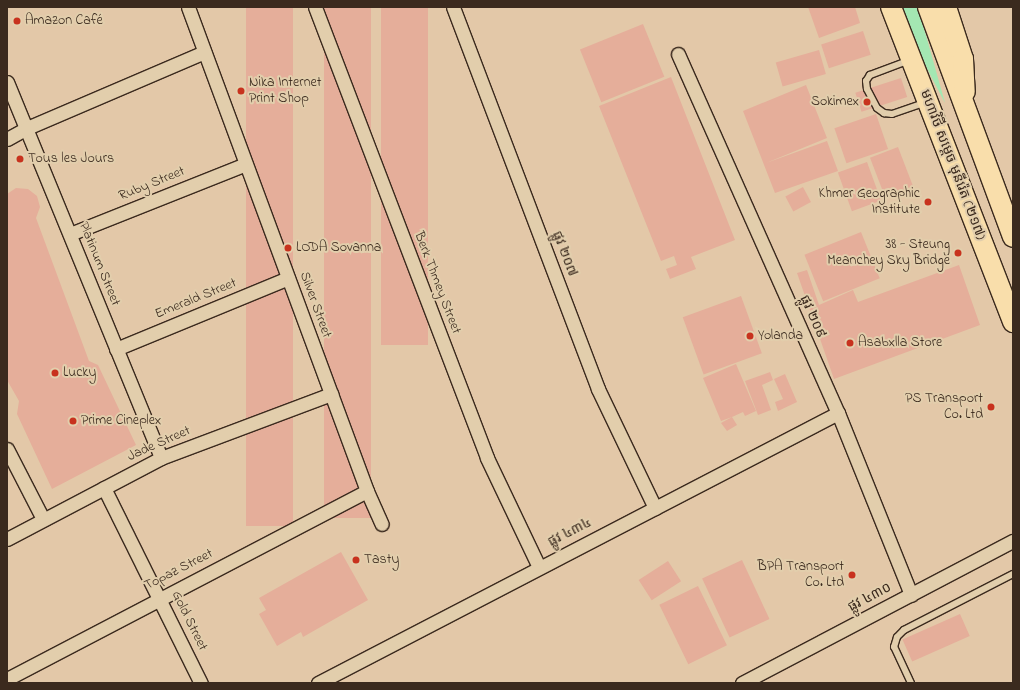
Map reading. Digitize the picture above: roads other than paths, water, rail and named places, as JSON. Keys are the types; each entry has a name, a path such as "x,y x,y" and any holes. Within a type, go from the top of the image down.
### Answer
{"main road":[{"name":"មហាវិថី សម្តេច មុនីរ៉េត (២១៧)","path":"890,7 1013,322"},
{"path":"928,7 966,114 1013,237"},
{"path":"946,7 963,59 966,114"}],"street":[{"name":"Silver Street","path":"188,7 367,491 382,524"},
{"name":"Berk Thmey Street","path":"315,7 487,458 540,566"},
{"name":"ផ្លូវ ២០៧","path":"453,7 598,389 655,508"},
{"path":"7,139 27,128 204,52"},
{"name":"ផ្លូវ ២០៩","path":"678,54 838,413 911,595"},
{"name":"Platinum Street","path":"7,82 161,458"},
{"name":"Ruby Street","path":"70,234 246,164"},
{"name":"Emerald Street","path":"116,349 288,278"},
{"name":"Jade Street","path":"7,539 161,458 331,394"},
{"name":"ផ្លូវ ៤៣៤","path":"318,683 540,566 838,413"},
{"path":"7,449 43,519"},
{"name":"Gold Street","path":"104,488 202,683"},
{"name":"Topaz Street","path":"7,679 160,597 367,491"},
{"name":"ផ្លូវ ៤៣០","path":"742,683 1013,541"}],"lane":[{"path":"911,60 870,75 866,81 867,89 877,108 884,113 892,114 928,102"},
{"path":"911,683 894,647 897,637 904,630 1013,574"}],"place":[{"name":"Amazon Café","path":"17,21"},
{"name":"Nika Internet Print Shop","path":"241,91"},
{"name":"Sokimex","path":"867,102"},
{"name":"Tous les Jours","path":"20,159"},
{"name":"Khmer Geographic Institute","path":"928,202"},
{"name":"LODA Sovanna","path":"288,248"},
{"name":"38 - Steung Meanchey Sky Bridge","path":"958,253"},
{"name":"Yolanda","path":"750,336"},
{"name":"Asabxlla Store","path":"850,343"},
{"name":"Lucky","path":"55,373"},
{"name":"PS Transport Co. Ltd","path":"991,407"},
{"name":"Prime Cineplex","path":"73,421"},
{"name":"Tasty","path":"356,560"},
{"name":"BPA Transport Co. Ltd","path":"852,575"}]}
